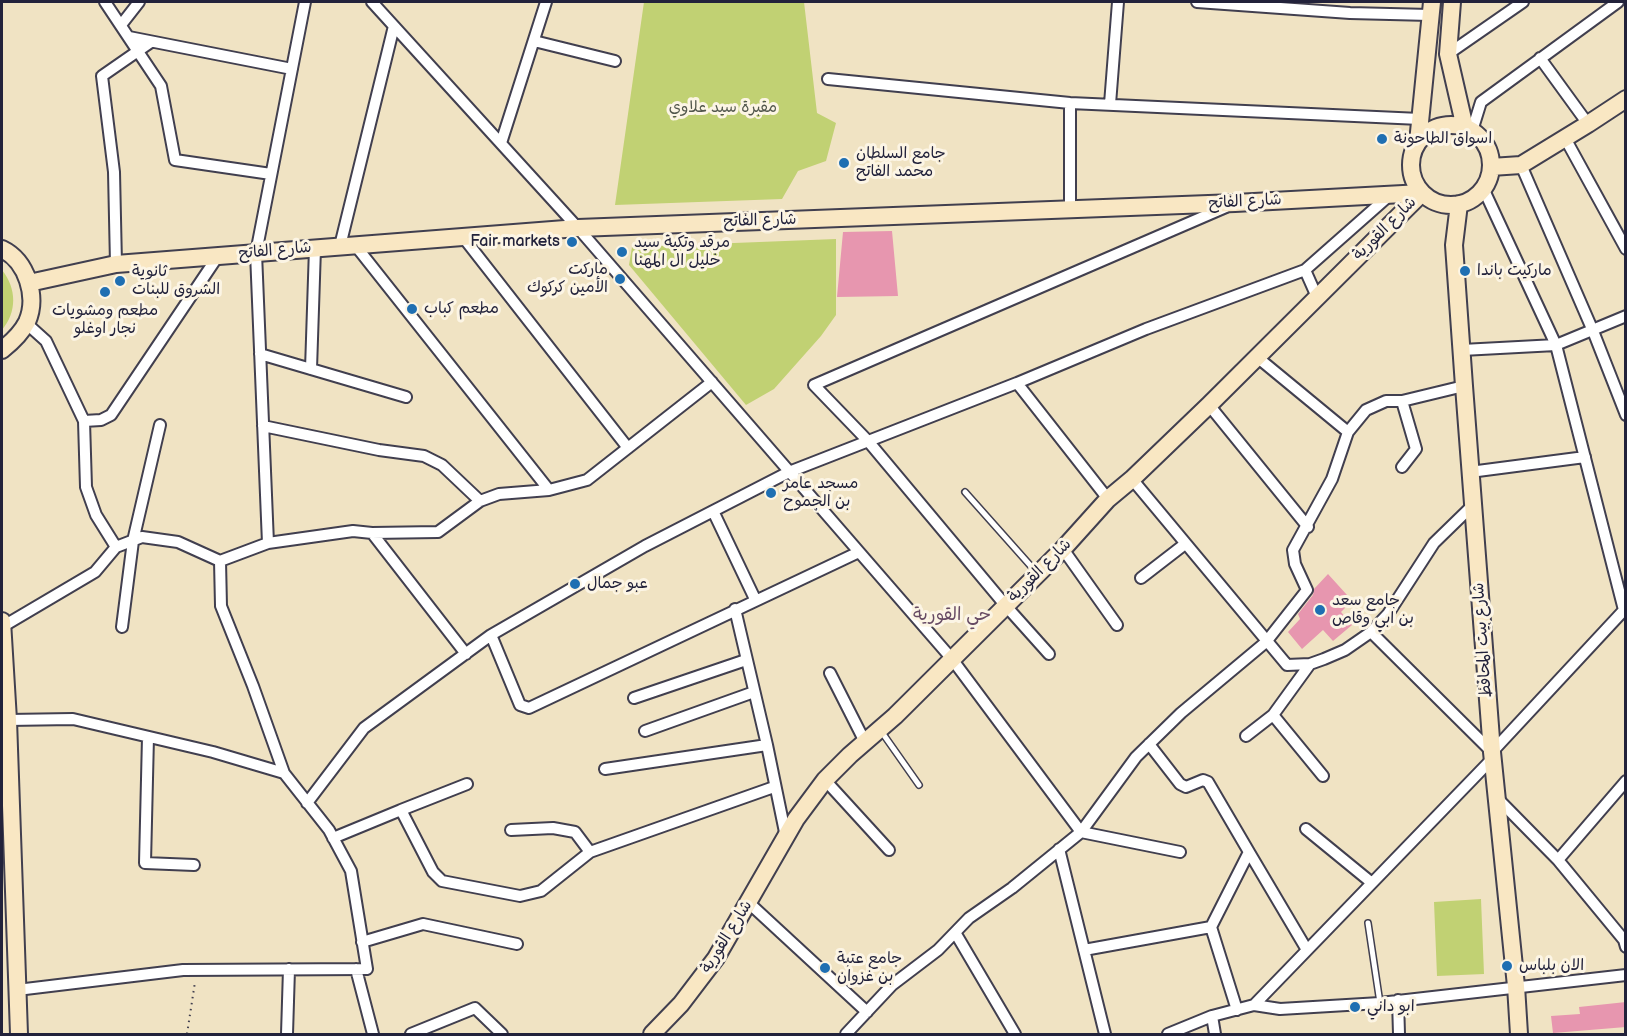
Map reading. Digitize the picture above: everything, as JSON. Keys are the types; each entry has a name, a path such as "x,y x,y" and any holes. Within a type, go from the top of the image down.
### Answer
{"street":[{"path":"105,2 160,86 175,160 271,174"},
{"path":"121,25 139,2"},
{"path":"268,543 256,253 305,2"},
{"path":"372,2 578,228 952,659 1081,832 1180,852"},
{"path":"501,143 546,2"},
{"path":"1110,104 1118,2"},
{"path":"1197,2 1350,14 1431,8 1418,142"},
{"path":"1452,2 1448,54 1469,129"},
{"path":"1448,54 1523,2"},
{"path":"1469,129 1480,102 1618,2"},
{"path":"394,26 348,246 549,490"},
{"path":"129,37 292,69"},
{"path":"534,41 615,61"},
{"path":"116,264 114,172 102,76 151,42"},
{"path":"1540,58 1588,124"},
{"path":"828,79 1070,103 1420,119"},
{"path":"1491,167 1521,165 1626,99"},
{"path":"1070,103 1070,209"},
{"path":"1444,125 1469,129 1480,138 1490,157 1491,167 1483,188 1468,201 1450,204 1431,200 1414,182 1411,168 1412,154 1418,142 1425,134 1444,125"},
{"path":"1565,138 1626,249"},
{"path":"1521,165 1593,331 1626,415"},
{"path":"1254,1005 1492,755 1625,609 1556,345 1483,188"},
{"name":"شارع الفاتح","path":"29,282 116,264 578,228 1234,203 1422,193"},
{"name":"شارع القورية","path":"652,1035 681,1004 716,958 808,802 825,780 880,730 1063,549 1108,499 1209,405 1422,193"},
{"path":"307,802 364,728 491,635 645,546 789,472 1146,329 1305,270 1392,194"},
{"path":"1049,654 868,441 814,385 1234,203"},
{"name":"شارع بيت المحافظ","path":"1450,204 1492,755 1519,1035"},
{"path":"463,237 628,448"},
{"path":"311,369 315,248"},
{"path":"2,249 20,265 29,282 31,303 26,322 16,339 2,350"},
{"path":"84,421 101,420 111,415 218,256"},
{"path":"1305,270 1317,297"},
{"path":"1462,350 1556,345 1626,316"},
{"path":"26,322 45,340 84,421 86,487 96,515 116,547"},
{"path":"260,354 406,397"},
{"path":"1257,357 1348,432"},
{"path":"2,627 95,572 116,547 142,537 178,542 220,561 268,543 353,531 438,532 480,501 499,494 549,490 587,480 712,382"},
{"path":"1017,382 1108,499"},
{"path":"846,1035 892,985 956,934 969,918 1012,888 1081,832 1136,757 1181,713 1266,642 1307,590 1295,564 1293,553 1332,479 1348,432 1366,410 1386,401 1402,401 1464,386"},
{"path":"1402,401 1416,449 1402,467"},
{"path":"1209,405 1308,527"},
{"path":"122,627 133,541 160,425"},
{"path":"263,426 433,459 480,501"},
{"path":"1470,472 1585,457"},
{"path":"1132,479 1287,665 1310,664 1345,650 1371,632 1389,614 1434,543 1473,505"},
{"path":"713,511 755,599"},
{"path":"372,533 466,654"},
{"path":"1141,578 1185,544"},
{"path":"1063,549 1117,625"},
{"path":"491,635 520,705 529,708 755,599 859,552"},
{"path":"17,990 183,970 367,969 351,871 333,838 284,773 221,606 220,561"},
{"path":"735,609 786,838"},
{"path":"2,621 8,720 19,1035"},
{"path":"1371,632 1492,755"},
{"path":"634,698 747,660"},
{"path":"1246,736 1274,715 1310,664"},
{"path":"830,673 865,742"},
{"path":"645,731 754,692"},
{"path":"1274,715 1323,776"},
{"path":"8,720 73,719 213,752 284,773"},
{"path":"148,737 145,863 194,865"},
{"path":"1149,744 1180,784 1186,787 1203,780 1208,782 1307,950"},
{"path":"605,769 767,745"},
{"path":"825,780 889,850"},
{"path":"1558,860 1626,781"},
{"path":"333,838 467,784"},
{"path":"401,810 433,872 442,881 520,896 541,891 590,852 774,787"},
{"path":"1497,798 1558,860 1625,941"},
{"path":"511,830 553,828 575,832 590,852"},
{"path":"1306,829 1372,883"},
{"path":"1059,849 1105,1035"},
{"path":"1236,1010 1211,927 1249,852"},
{"path":"749,903 867,1011"},
{"path":"362,942 423,924 517,944"},
{"path":"1084,950 1211,927"},
{"path":"956,934 1015,1035"},
{"path":"287,1035 289,969"},
{"path":"356,969 373,1035"},
{"path":"1168,1035 1212,1016 1254,1005 1289,1009 1380,1003 1626,975"},
{"path":"1398,1000 1399,1035"},
{"path":"411,1035 475,1008 502,1035"},
{"path":"1212,1016 1215,1035"}],"lane":[{"path":"965,492 1038,574"},
{"path":"880,730 919,785"},
{"path":"1368,923 1380,1003"}],"path":[{"path":"187,1035 197,970"}],"green space":[{"name":"مقبرة سيد علاوي","path":"644,2 804,2 817,113 836,123 826,161 798,171 782,199 615,205"},
{"path":"836,239 836,315 821,336 774,389 746,405 629,265 632,247"},
{"path":"2,270 13,293 13,308 2,330"},
{"path":"1481,899 1484,974 1437,976 1434,902"}],"building":[{"path":"892,231 898,296 837,297 843,232"},
{"name":"جامع سعد بن ابي وقاص","path":"1328,574 1347,595 1340,603 1345,608 1341,612 1352,625 1333,641 1323,630 1302,649 1288,632 1300,619 1298,614 1313,595 1314,589"},
{"path":"1626,1002 1626,1027 1553,1033 1551,1016 1580,1014 1579,1007"}],"place":[{"name":"اسواق الطاحونة","path":"1382,139"},
{"name":"جامع السلطان محمد الفاتح","path":"844,163"},
{"name":"Fair markets","path":"572,242"},
{"name":"مرقد وتكية سيد خليل ال المهنا","path":"622,252"},
{"name":"ماركيت باندا","path":"1465,271"},
{"name":"ماركت الأمين كركوك","path":"620,279"},
{"name":"ثانوية الشروق للبنات","path":"120,281"},
{"name":"مطعم ومشويات نجار اوغلو","path":"105,292"},
{"name":"مطعم كباب","path":"412,309"},
{"name":"مسجد عامر بن الجموح","path":"771,493"},
{"name":"عبو جمال","path":"575,584"},
{"name":"جامع سعد بن ابي وقاص","path":"1320,610"},
{"name":"الان بلباس","path":"1507,966"},
{"name":"جامع عتبة بن غزوان","path":"825,968"},
{"name":"ابو داني","path":"1355,1007"}],"district":[{"name":"حي القورية","path":"952,615"}]}
